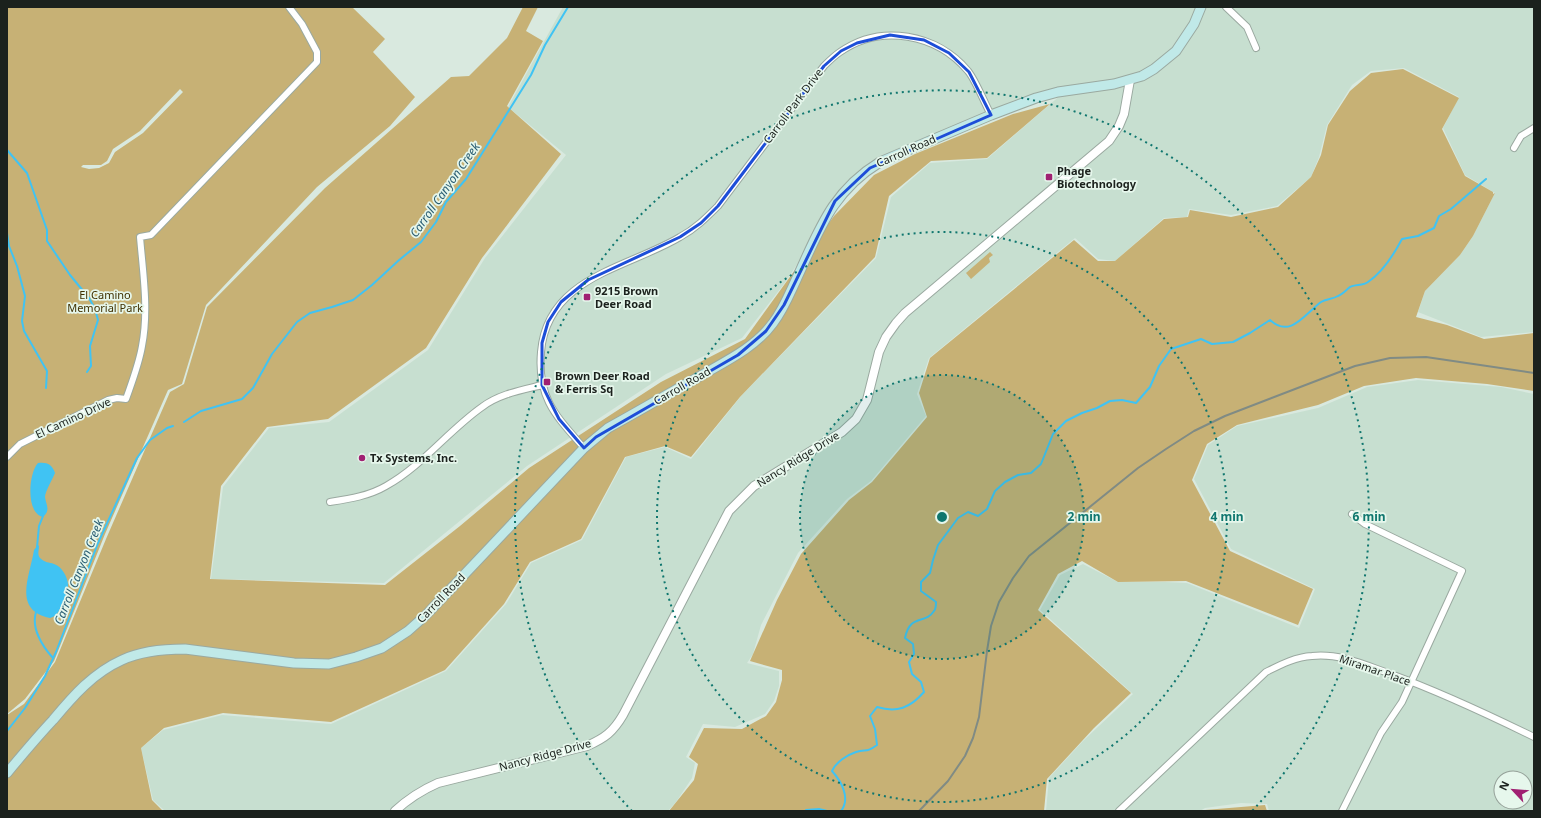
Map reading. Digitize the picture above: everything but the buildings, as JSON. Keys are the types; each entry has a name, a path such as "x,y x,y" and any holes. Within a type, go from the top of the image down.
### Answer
{"main road":[{"name":"Carroll Road","path":"7,773 80,689 100,672 122,660 147,652 185,649 294,664 329,664 356,658 382,648 408,631 426,615 584,448 608,428 738,355 766,331 784,305 823,222 836,201 849,185 870,168 880,162 991,115 1036,98 1058,92 1114,84 1142,76 1154,69 1176,51 1194,24 1201,7"}],"street":[{"name":"El Camino Drive","path":"7,457 20,444 108,400 117,398 126,399 140,358 144,336 145,300 140,237 151,235 316,62 317,52 302,24 289,7"},
{"path":"1226,7 1247,28 1256,48"},
{"name":"Carroll Park Drive","path":"584,448 559,419 546,398 542,385 540,368 542,343 548,322 561,302 572,291 588,280 680,237 701,223 718,206 824,66 840,51 857,43 879,36 890,35 914,37 924,40 949,53 969,72 991,115"},
{"name":"Nancy Ridge Drive","path":"396,811 410,798 422,790 438,783 587,746 612,732 623,715 729,511 754,486 842,432 856,419 867,400 879,352 886,337 896,323 905,313 1110,141 1124,114 1130,80"},
{"path":"1514,148 1521,136 1534,128"},
{"path":"330,502 364,496 385,486 405,473 482,407 499,397 542,385"},
{"path":"1342,811 1381,733 1402,702 1412,682 1462,571 1365,524 1352,514"},
{"name":"Miramar Place","path":"1119,811 1266,672 1281,664 1312,656 1337,656 1354,660 1460,701 1534,737"}],"highlighted area":[{"path":"890,35 924,40 949,53 969,72 991,115 870,168 835,201 784,305 766,331 738,355 596,437 584,448 559,419 542,385 542,343 548,322 561,302 588,280 680,237 701,223 718,206 824,66 841,51 857,43"}],"shaded area":[{"path":"563,7 1534,7 1534,332 1481,337 1418,312 1425,291 1460,255 1473,236 1495,193 1465,175 1443,128 1459,97 1404,68 1371,71 1352,85 1327,125 1319,157 1311,177 1277,206 1231,215 1189,209 1187,217 1164,218 1115,261 1098,259 1075,238 929,358 917,394 926,416 871,481 847,499 798,553 761,625 753,654 747,663 779,671 779,686 774,701 765,714 735,727 703,724 686,757 695,763 692,778 668,811 165,811 153,800 141,748 163,730 222,715 331,724 446,671 506,604 531,563 582,540 626,457 665,447 691,459 742,395 876,258 891,197 930,163 987,159 1070,87 930,137 860,170 784,284 742,338 666,374 527,466 384,583 211,579 223,487 269,428 329,422 428,350 485,258 566,155 508,107"},
{"path":"1418,380 1501,387 1534,394 1534,811 1269,811 1267,804 1241,803 1205,808 1200,811 1046,811 1049,778 1083,741 1133,694 1040,610 1060,575 1083,564 1118,582 1187,583 1299,628 1315,589 1231,549 1194,479 1208,445 1237,426 1318,408 1367,387"}],"green space":[{"name":"El Camino Memorial Park","path":"7,7 352,7 385,39 373,52 415,97 390,126 317,187 206,305 182,384 168,390 105,534 54,661 25,699 7,714","holes":["180,89 183,92 143,133 115,152 109,163 99,168 89,169 81,167 83,165 101,165 107,161 113,149 140,131"]},
{"path":"523,7 538,7 526,31 543,41 507,106 561,154 482,258 426,348 328,419 267,427 221,486 210,579 385,585 460,526 529,468 661,382 745,339 834,216 874,175 915,154 1013,114 1050,104 987,158 931,161 889,196 875,257 740,397 691,457 665,446 625,457 581,539 530,562 504,604 445,670 331,722 223,713 164,728 141,748 152,800 163,811 7,811 7,715 24,704 55,662 106,539 170,392 184,384 207,307 325,188 451,77 469,76 507,38"},
{"path":"1403,69 1459,98 1442,129 1465,176 1493,192 1493,194 1495,193 1473,236 1460,255 1425,291 1416,317 1447,325 1484,339 1534,333 1534,391 1487,384 1416,378 1364,386 1318,405 1237,425 1207,444 1192,480 1230,551 1313,589 1298,625 1186,581 1118,582 1082,561 1058,574 1038,610 1131,693 1094,728 1047,779 1044,811 669,811 694,780 698,764 689,757 704,728 742,729 766,716 776,702 782,680 782,670 750,661 777,600 801,554 849,500 872,482 927,417 919,393 930,358 1074,240 1098,261 1115,261 1164,219 1188,217 1190,210 1231,217 1278,207 1311,177 1321,155 1328,125 1350,91 1371,73"},
{"path":"990,252 993,255 989,258 990,262 971,279 966,273"},
{"path":"1265,805 1267,811 1203,811 1205,810"}],"water":[{"path":"38,463 49,464 55,473 45,495 47,512 43,517 37,514 33,508 30,492 32,475"},
{"path":"38,545 39,557 44,561 60,567 68,584 67,593 60,610 55,616 50,618 38,614 31,608 27,600 27,581 34,550"}],"waterway":[{"name":"Carroll Canyon Creek","path":"184,422 201,411 242,399 253,388 272,354 297,322 310,313 353,300 421,242 436,222 446,202 466,179 531,75 545,45 568,7"},
{"path":"7,150 27,173 47,230 47,241 70,275 89,298 95,309 98,320 90,346 91,366 87,372"},
{"path":"841,811 845,801 844,790 832,771 842,759 856,752 868,750 877,745 875,729 870,716 877,707 884,709 903,708 914,702 924,692 921,682 912,674 909,662 914,654 913,644 905,638 910,625 926,618 935,609 936,602 921,591 921,582 930,573 938,545 958,518 968,512 978,516 987,509 995,491 1005,482 1018,475 1031,473 1041,464 1053,434 1066,421 1110,401 1122,400 1136,403 1150,387 1159,366 1171,349 1201,339 1212,344 1233,342 1270,320 1277,325 1284,327 1297,323 1321,302 1336,297 1350,287 1361,285 1373,278 1387,263 1402,239 1418,236 1434,228 1439,216 1451,209 1486,179"},
{"path":"7,233 9,246 17,266 25,296 22,321 24,331 47,371 46,388"},
{"name":"Carroll Canyon Creek","path":"7,731 25,708 45,676 56,652 98,543 137,458 150,440 167,428 173,426"},
{"path":"37,547 39,526 43,516"},
{"path":"36,612 35,624 38,636 53,658"},
{"path":"806,811 819,809 827,811"}],"railway":[{"path":"919,811 948,781 965,756 973,738 979,717 991,626 999,602 1013,578 1029,556 1138,468 1194,431 1225,416 1355,366 1390,358 1426,357 1534,373"}],"place":[{"name":"Phage Biotechnology","path":"1049,177"},
{"name":"9215 Brown Deer Road","path":"587,297"},
{"name":"Brown Deer Road & Ferris Sq","path":"547,382"},
{"name":"Tx Systems, Inc.","path":"362,458"}]}
